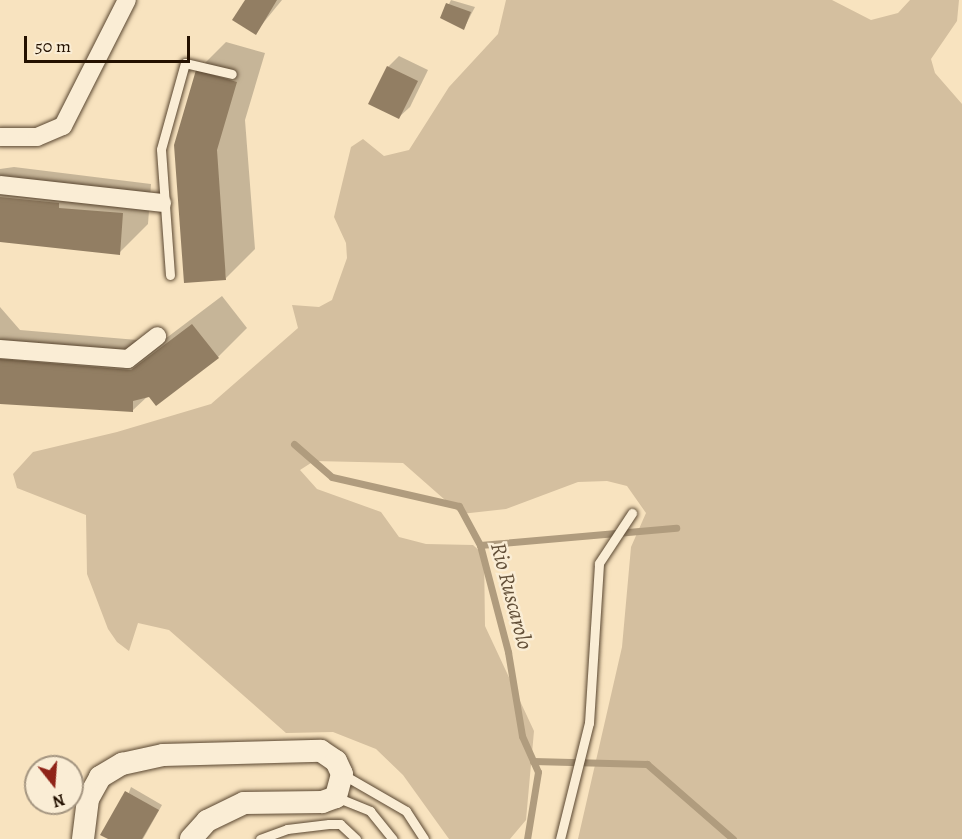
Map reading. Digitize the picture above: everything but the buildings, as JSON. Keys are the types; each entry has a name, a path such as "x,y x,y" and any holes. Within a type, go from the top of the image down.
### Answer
{"street":[{"path":"0,137 38,137 63,126 127,0"},
{"path":"0,185 162,203"},
{"path":"0,349 128,359 158,336"},
{"path":"83,839 88,799 100,777 122,764 163,755 321,751 336,761 342,774 336,798 322,802 244,803 207,821 191,839"}],"lane":[{"path":"170,275 162,203 161,150 185,63 232,74"},
{"path":"560,839 590,723 599,563 632,513"},
{"path":"342,774 406,811 423,839"},
{"path":"336,798 370,811 393,839"},
{"path":"260,839 287,829 340,824 356,839"}],"shaded area":[{"path":"506,0 832,0 871,20 898,13 910,0 959,0 957,21 931,59 935,73 962,104 962,839 578,839 622,647 631,547 646,513 627,486 607,481 578,482 506,509 461,514 403,463 314,461 300,470 317,489 381,512 399,537 426,544 473,545 484,555 485,626 534,731 526,820 510,839 449,839 403,775 376,749 333,732 286,733 169,630 138,623 129,651 117,642 108,629 87,574 86,515 17,488 13,474 33,452 117,432 211,404 298,328 292,305 319,307 332,300 347,258 346,243 334,217 351,147 363,139 384,156 409,150 449,87 498,34"}],"waterway":[{"name":"Rio Ruscarolo","path":"294,444 332,477 459,506 480,545 508,652 522,736 538,772 527,839"},
{"path":"480,545 676,528"},
{"path":"533,761 647,764 733,839"}]}
